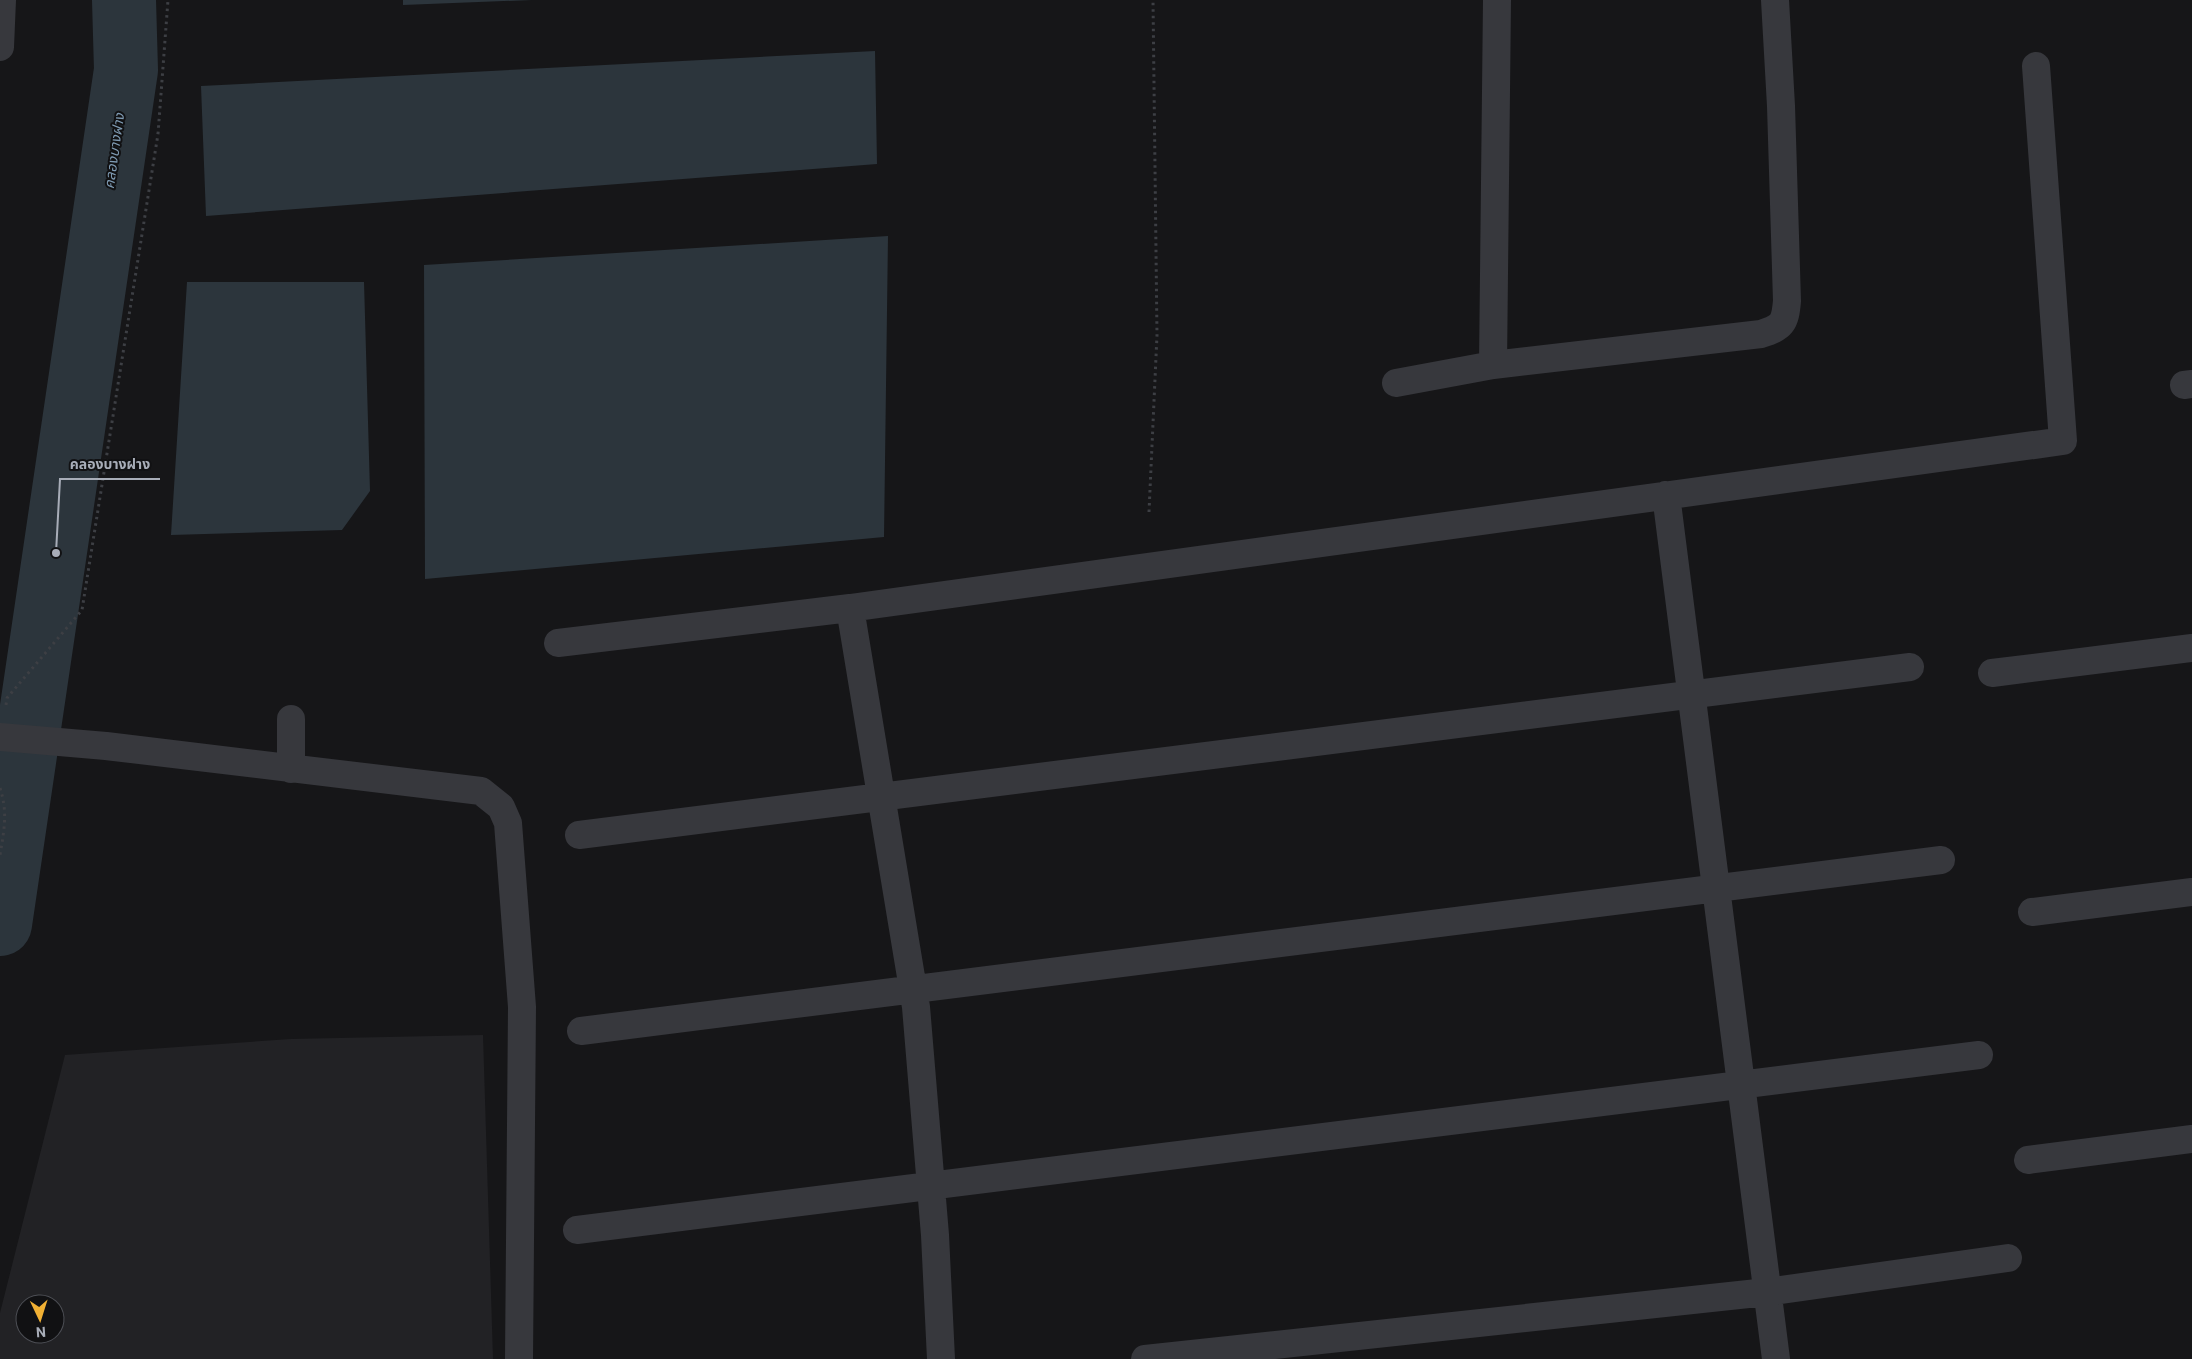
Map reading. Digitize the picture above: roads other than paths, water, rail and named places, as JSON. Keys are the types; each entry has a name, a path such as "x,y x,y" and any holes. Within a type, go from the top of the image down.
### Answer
{"street":[{"path":"0,47 2,0"},
{"path":"1493,364 1497,0"},
{"path":"1396,383 1493,364 1761,334 1778,329 1785,318 1787,301 1781,106 1775,0"},
{"path":"558,643 850,608 2063,441 2036,66"},
{"path":"1666,495 1776,1359"},
{"path":"850,608 913,989 935,1235 940,1359"},
{"path":"1992,673 2192,648"},
{"path":"579,835 1910,667"},
{"path":"290,719 291,769"},
{"path":"9,737 106,746 481,791 501,807 508,823 522,1007 519,1359"},
{"path":"581,1031 1941,860"},
{"path":"2032,912 2192,892"},
{"path":"577,1230 1979,1055"},
{"path":"2028,1160 2192,1139"},
{"path":"1145,1359 1767,1292 2008,1258"}],"waterway":[{"name":"คลองบางฝาง","path":"0,924 126,70 124,0"}],"place":[{"name":"คลองบางฝาง","path":"56,553"}]}
